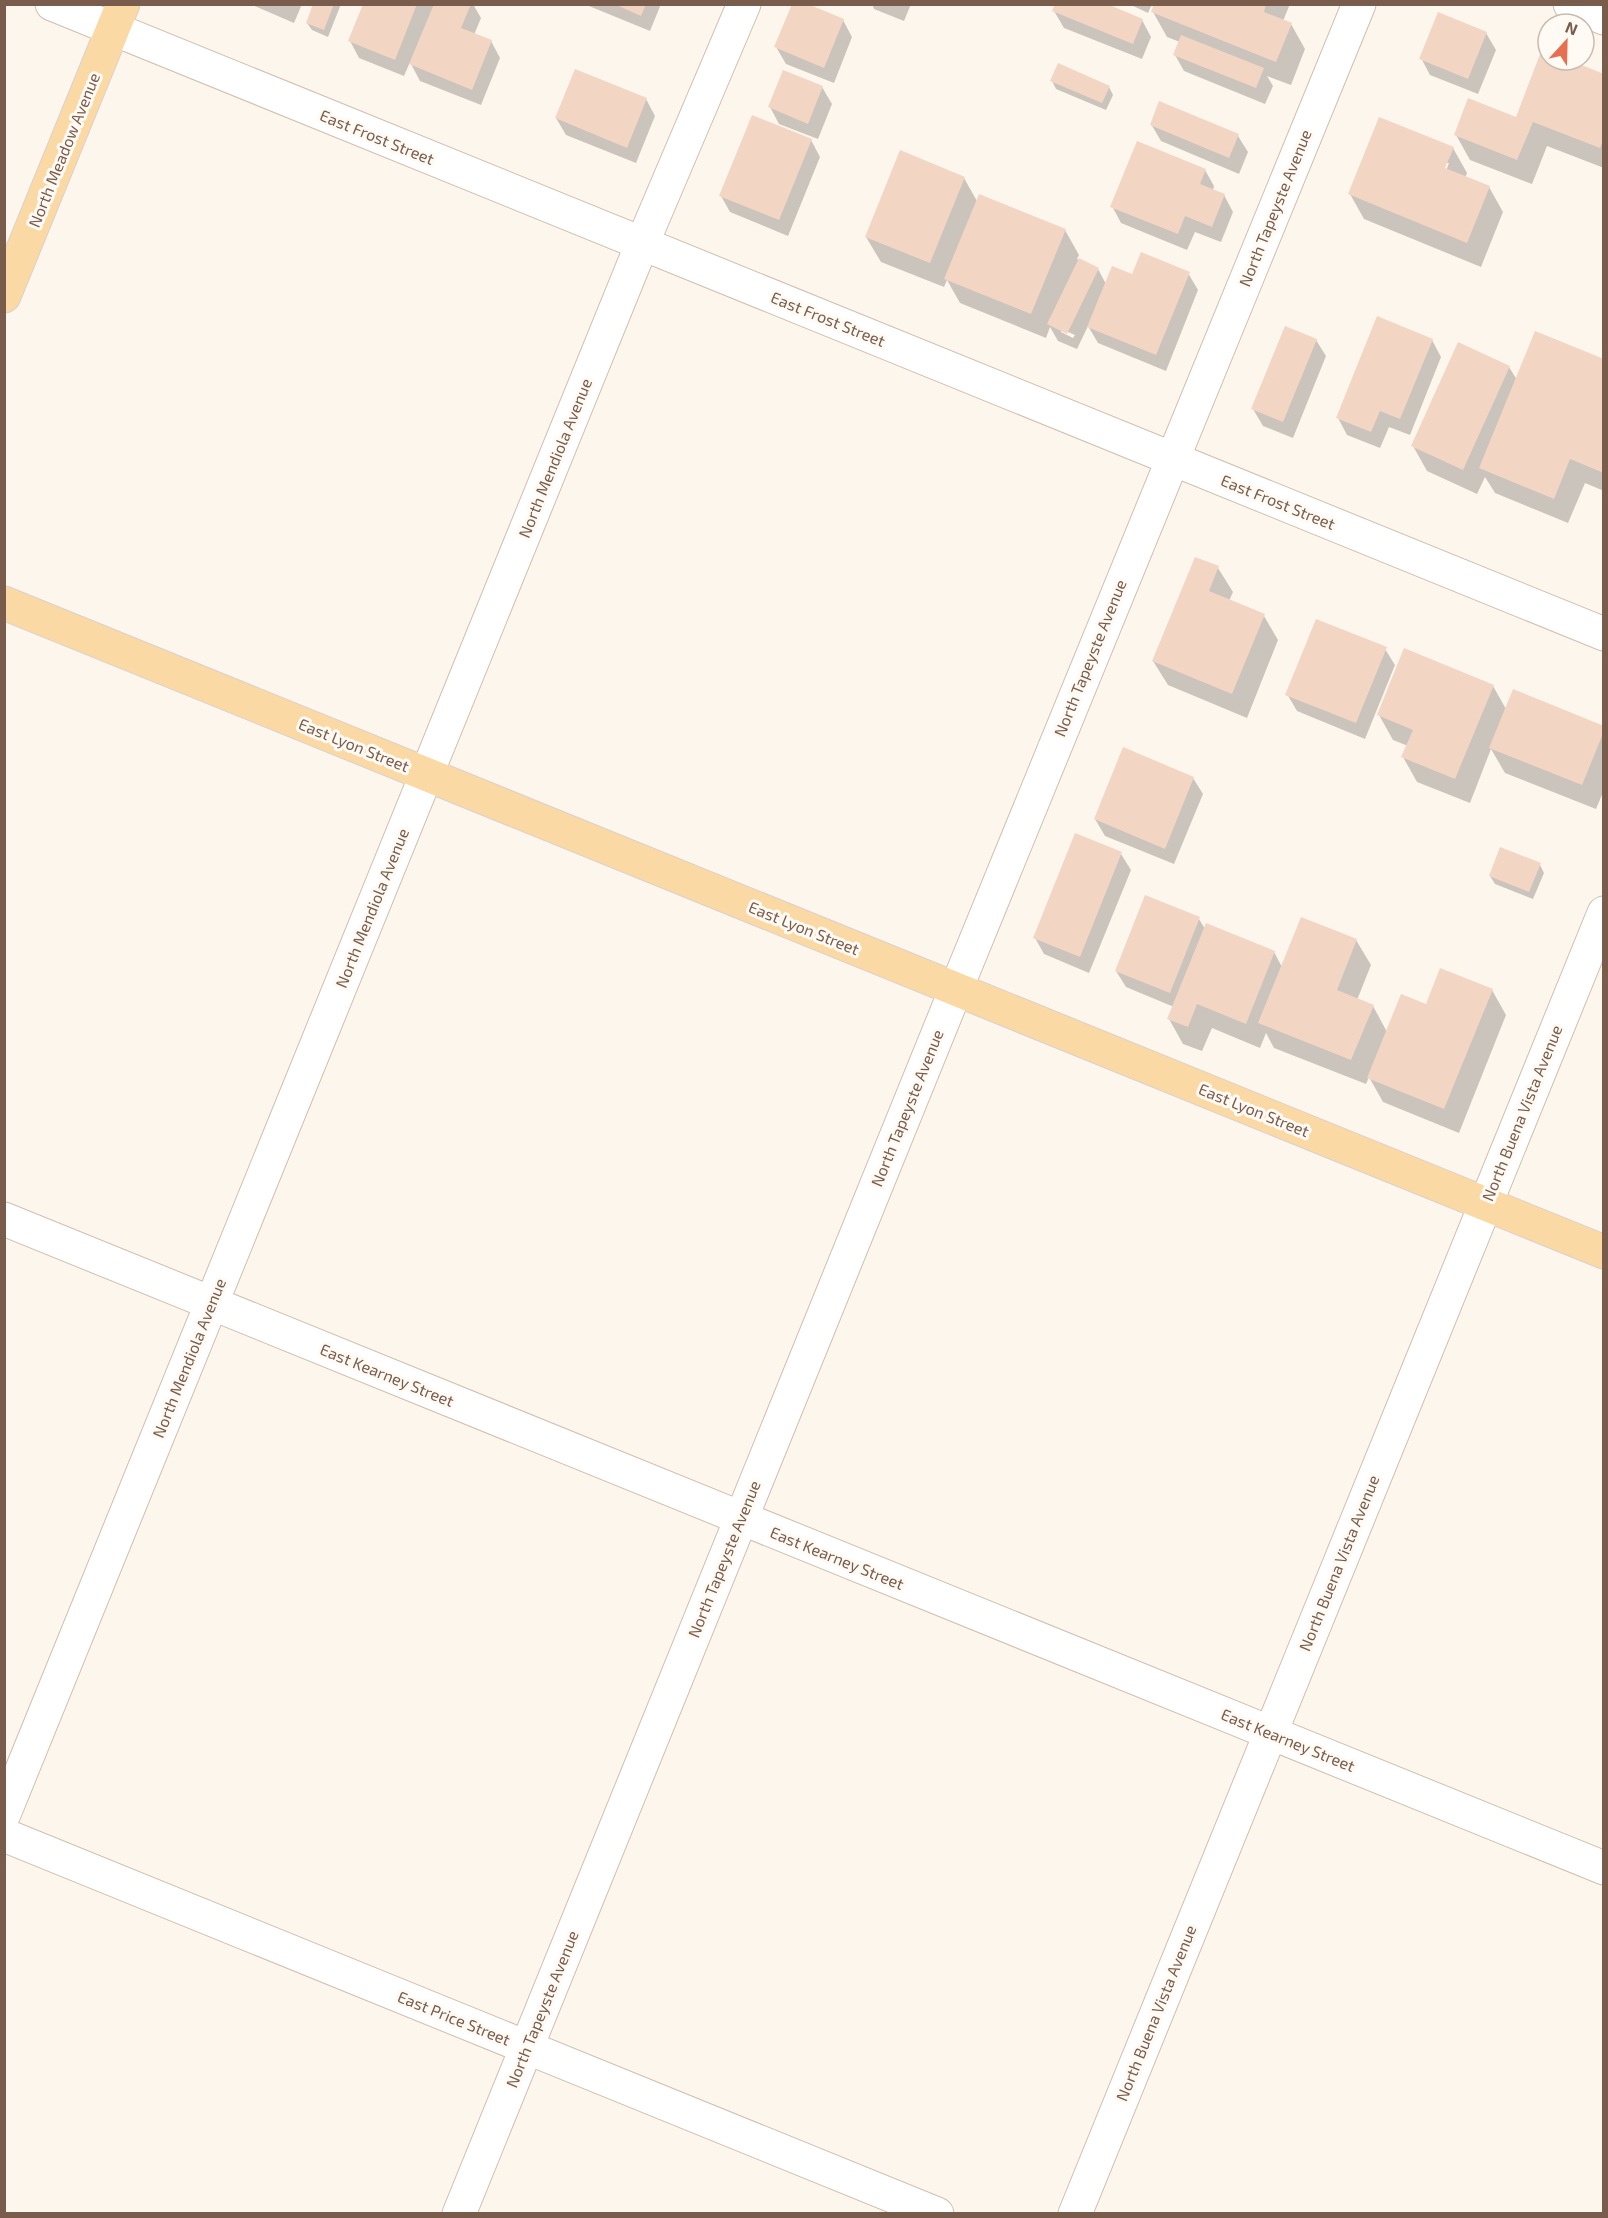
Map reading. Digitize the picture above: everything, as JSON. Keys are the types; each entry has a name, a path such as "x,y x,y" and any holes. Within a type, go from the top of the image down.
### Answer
{"main road":[{"name":"North Meadow Avenue","path":"4,296 118,17"},
{"name":"East Lyon Street","path":"4,603 1604,1252"}],"street":[{"name":"East Frost Street","path":"52,4 118,17 642,244 1604,634"},
{"name":"North Mendiola Avenue","path":"4,1814 642,244 744,4"},
{"name":"North Tapeyste Avenue","path":"459,2214 1359,4"},
{"path":"1570,4 1604,18"},
{"name":"North Buena Vista Avenue","path":"1075,2214 1604,912"},
{"name":"East Kearney Street","path":"4,1219 1604,1868"},
{"name":"East Price Street","path":"4,1835 937,2214"}],"building":[{"path":"313,4 334,4 324,30 306,23"},
{"path":"363,4 417,4 395,60 348,41"},
{"path":"434,4 471,4 461,28 492,40 472,90 409,64"},
{"path":"614,4 646,4 641,16"},
{"path":"792,4 808,4 844,19 824,68 774,47"},
{"path":"1055,4 1107,4 1143,19 1133,44 1052,11"},
{"path":"1154,4 1266,4 1264,12 1292,23 1276,62 1151,12"},
{"path":"1438,12 1487,32 1468,79 1419,59"},
{"path":"1181,35 1264,68 1256,88 1173,55"},
{"path":"1058,63 1110,86 1102,103 1050,81"},
{"path":"1536,65 1536,72 1596,71 1604,74 1604,138 1600,148 1533,122 1517,160 1454,135 1468,98 1516,117"},
{"path":"575,69 647,98 627,148 555,118"},
{"path":"783,70 823,86 808,124 768,107"},
{"path":"1159,101 1239,134 1229,158 1150,125"},
{"path":"752,115 812,139 779,220 719,196"},
{"path":"1379,117 1454,147 1445,168 1490,186 1467,243 1348,194"},
{"path":"1137,141 1206,169 1200,184 1225,194 1212,227 1185,216 1178,234 1110,207"},
{"path":"900,150 965,177 930,263 865,237"},
{"path":"979,194 1066,229 1031,314 944,279"},
{"path":"1141,252 1190,272 1156,355 1087,327 1112,266 1132,274"},
{"path":"1079,258 1099,268 1067,334 1047,324"},
{"path":"1377,316 1433,339 1400,419 1380,411 1371,432 1336,418"},
{"path":"1285,326 1317,339 1283,422 1251,409"},
{"path":"1535,331 1604,359 1604,473 1570,459 1554,499 1479,468"},
{"path":"1458,342 1510,366 1463,470 1411,446"},
{"path":"1195,557 1219,566 1209,591 1265,614 1232,694 1152,661"},
{"path":"1316,619 1387,647 1356,723 1285,695"},
{"path":"1404,648 1494,685 1455,779 1401,757 1413,730 1377,715"},
{"path":"1513,689 1604,726 1582,785 1489,748"},
{"path":"1123,747 1194,777 1165,849 1094,819"},
{"path":"1075,833 1122,852 1080,957 1033,938"},
{"path":"1500,847 1541,863 1529,892 1489,876"},
{"path":"1145,895 1200,917 1170,993 1115,971"},
{"path":"1301,917 1357,939 1337,990 1374,1005 1351,1060 1258,1023"},
{"path":"1206,923 1275,951 1246,1024 1197,1004 1188,1027 1167,1019"},
{"path":"1440,968 1493,989 1444,1109 1367,1078 1401,994 1426,1004"}]}
